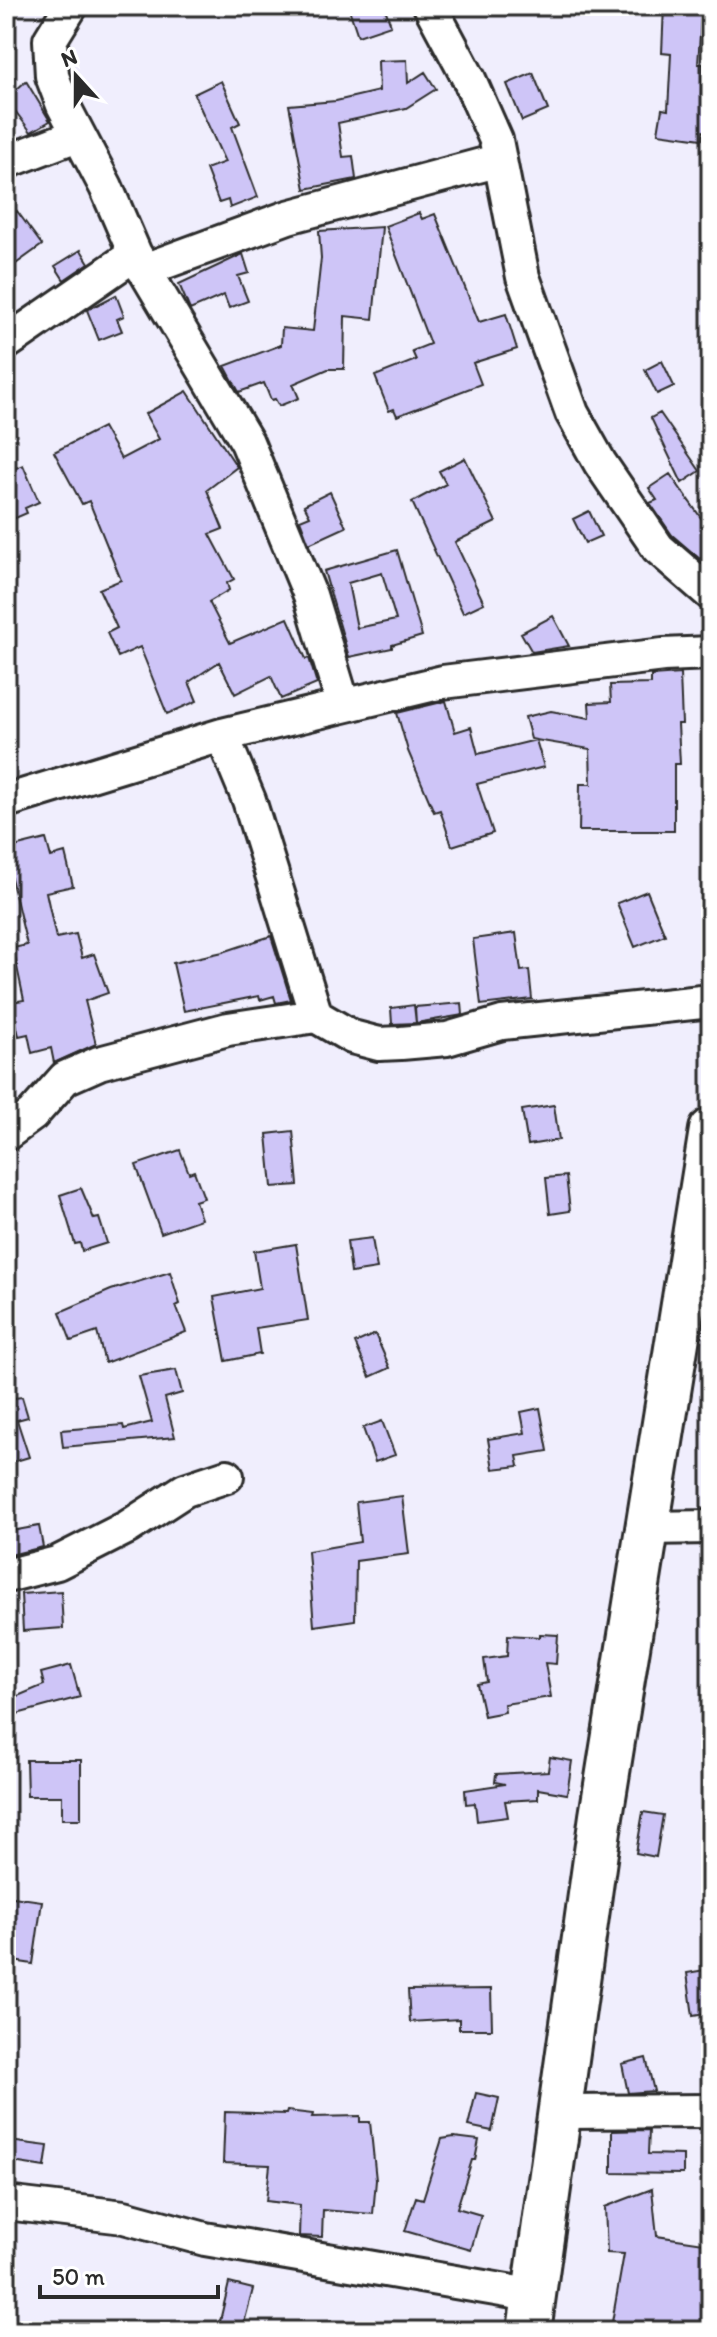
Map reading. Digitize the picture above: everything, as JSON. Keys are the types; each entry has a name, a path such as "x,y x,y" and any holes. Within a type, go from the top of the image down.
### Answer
{"main road":[{"path":"532,2314 601,1816 647,1528 704,1212 711,1130"}],"street":[{"path":"71,6 50,40 52,76 77,135 106,187 140,262 247,442 310,595 343,704"},
{"path":"430,6 484,110 500,160 523,277 572,413 600,463 658,548 704,584 711,594"},
{"path":"6,162 77,135"},
{"path":"6,343 140,262 288,217 500,160"},
{"path":"6,801 62,787 222,735 443,682 663,655 711,653"},
{"path":"222,735 249,800 316,1016"},
{"path":"6,1134 32,1115 65,1078 99,1063 228,1029 316,1016 352,1037 379,1044 401,1043 447,1039 502,1023 711,1001"},
{"path":"6,1576 65,1560 128,1527 185,1490 227,1476"},
{"path":"647,1528 711,1527"},
{"path":"562,2112 711,2111"},
{"path":"6,2203 124,2217 205,2239 532,2314"}],"building":[{"path":"348,6 384,6 391,25 358,36"},
{"path":"664,6 702,6 698,64 703,64 701,94 711,95 711,132 703,131 702,139 658,133 662,109 668,110 671,54 662,53"},
{"path":"407,60 408,83 425,72 436,89 406,108 338,123 343,157 353,156 356,179 305,189 289,105 336,101 379,91 378,61"},
{"path":"533,73 548,110 522,121 507,84"},
{"path":"26,81 50,121 31,132 6,99"},
{"path":"221,81 240,123 232,127 258,197 230,208 228,200 219,203 206,169 225,162 194,94"},
{"path":"17,211 42,245 6,271 6,219"},
{"path":"419,213 422,219 435,214 479,322 506,314 517,349 473,363 481,384 397,416 394,409 389,411 375,376 416,360 412,351 430,344 385,226"},
{"path":"382,227 373,319 345,316 344,369 328,369 293,384 299,398 279,406 275,399 271,400 264,383 239,392 225,366 281,345 282,328 313,331 321,258 319,231"},
{"path":"81,250 89,263 64,280 55,266"},
{"path":"243,254 249,273 238,276 248,301 229,308 224,295 190,310 179,284"},
{"path":"116,295 124,316 117,319 122,331 99,340 87,310"},
{"path":"662,361 674,386 657,394 645,370"},
{"path":"187,391 237,467 207,490 223,529 210,534 234,579 227,583 229,590 209,602 230,643 288,618 306,659 309,658 317,684 281,699 271,676 235,694 219,662 189,682 197,701 167,714 140,647 118,657 107,633 117,628 99,589 121,580 89,501 82,504 54,452 103,427 121,459 159,439 145,414"},
{"path":"660,413 700,471 682,483 651,418"},
{"path":"465,458 496,522 455,542 484,603 463,613 412,502 446,484 439,471"},
{"path":"8,462 11,470 23,465 39,502 25,508 27,513 6,522"},
{"path":"670,474 711,532 711,550 700,559 672,535 650,503 657,500 649,488"},
{"path":"330,492 346,527 309,544 300,520 310,516 304,505"},
{"path":"589,511 601,536 585,543 573,519"},
{"path":"397,550 422,636 392,645 392,648 349,657 324,571","holes":["382,573 396,620 357,628 348,583"]},
{"path":"553,616 569,646 532,652 521,633"},
{"path":"680,674 682,724 678,724 680,764 674,764 674,831 579,831 580,784 591,784 590,749 531,739 525,717 551,711 590,718 589,703 611,702 610,685 651,684 651,676"},
{"path":"446,701 455,732 471,727 478,754 536,740 544,767 477,784 493,833 452,846 440,810 434,812 408,751 397,713"},
{"path":"46,839 51,857 65,853 73,886 46,892 56,938 76,934 82,958 94,954 108,993 85,1001 96,1044 54,1063 51,1048 32,1053 28,1034 19,1036 11,1002 24,1000 13,948 27,945 6,849"},
{"path":"647,891 665,935 635,947 617,903"},
{"path":"516,933 521,971 529,970 532,999 481,1005 473,939"},
{"path":"271,936 291,1000 276,1003 274,996 260,1000 259,996 184,1011 173,963 223,952"},
{"path":"462,1003 463,1015 416,1023 415,1007"},
{"path":"414,1005 416,1023 392,1024 391,1008"},
{"path":"554,1105 559,1140 528,1145 522,1110"},
{"path":"293,1131 298,1185 272,1187 267,1134"},
{"path":"180,1150 189,1173 194,1171 204,1198 195,1201 201,1219 161,1233 136,1165"},
{"path":"566,1176 570,1211 550,1214 546,1178"},
{"path":"81,1188 94,1219 99,1218 107,1243 82,1251 80,1243 75,1244 60,1195"},
{"path":"372,1238 377,1269 351,1273 347,1241"},
{"path":"296,1244 308,1320 256,1328 260,1354 226,1361 214,1297 260,1288 254,1251"},
{"path":"170,1272 180,1304 176,1306 186,1332 105,1363 97,1332 71,1341 60,1312 111,1290"},
{"path":"375,1334 390,1368 370,1377 355,1343"},
{"path":"176,1370 182,1393 165,1398 175,1437 63,1447 61,1430 123,1425 124,1429 152,1422 139,1376"},
{"path":"22,1397 28,1417 17,1420 29,1457 6,1464 6,1399"},
{"path":"540,1408 548,1451 517,1456 519,1466 493,1469 488,1439 525,1433 521,1412"},
{"path":"382,1421 395,1455 375,1462 363,1428"},
{"path":"402,1496 409,1554 356,1561 355,1620 314,1626 308,1551 360,1542 356,1502"},
{"path":"39,1526 43,1547 6,1556 6,1532"},
{"path":"61,1591 63,1628 23,1631 21,1594"},
{"path":"540,1634 558,1635 556,1664 545,1663 551,1697 504,1704 505,1712 484,1716 477,1684 487,1682 484,1659 507,1656 508,1635 540,1637"},
{"path":"71,1665 80,1697 6,1717 6,1701 44,1685 41,1673"},
{"path":"550,1757 572,1761 567,1794 538,1789 538,1799 505,1801 508,1817 477,1821 475,1803 466,1804 465,1790 505,1784 495,1782 496,1774 548,1771"},
{"path":"26,1760 81,1760 81,1819 62,1819 62,1796 27,1796"},
{"path":"643,1812 663,1815 656,1857 636,1853"},
{"path":"6,1896 42,1901 33,1964 6,1960"},
{"path":"711,1969 711,2013 693,2016 687,1973"},
{"path":"491,1989 492,2029 459,2029 459,2019 410,2022 408,1990"},
{"path":"646,2058 654,2091 628,2093 622,2064"},
{"path":"476,2093 499,2098 492,2131 468,2126"},
{"path":"287,2111 313,2114 312,2117 360,2116 360,2122 370,2122 376,2180 373,2214 323,2210 322,2237 299,2236 300,2205 266,2201 270,2165 223,2163 225,2112 286,2114"},
{"path":"649,2130 648,2154 683,2155 683,2174 612,2173 612,2131"},
{"path":"442,2139 479,2140 457,2208 481,2215 471,2250 405,2231 416,2197 423,2199"},
{"path":"9,2141 48,2146 45,2167 6,2161"},
{"path":"652,2189 657,2236 711,2244 711,2331 683,2327 682,2331 665,2331 612,2322 624,2254 607,2253 605,2207"},
{"path":"229,2283 253,2289 242,2331 219,2325"}]}
